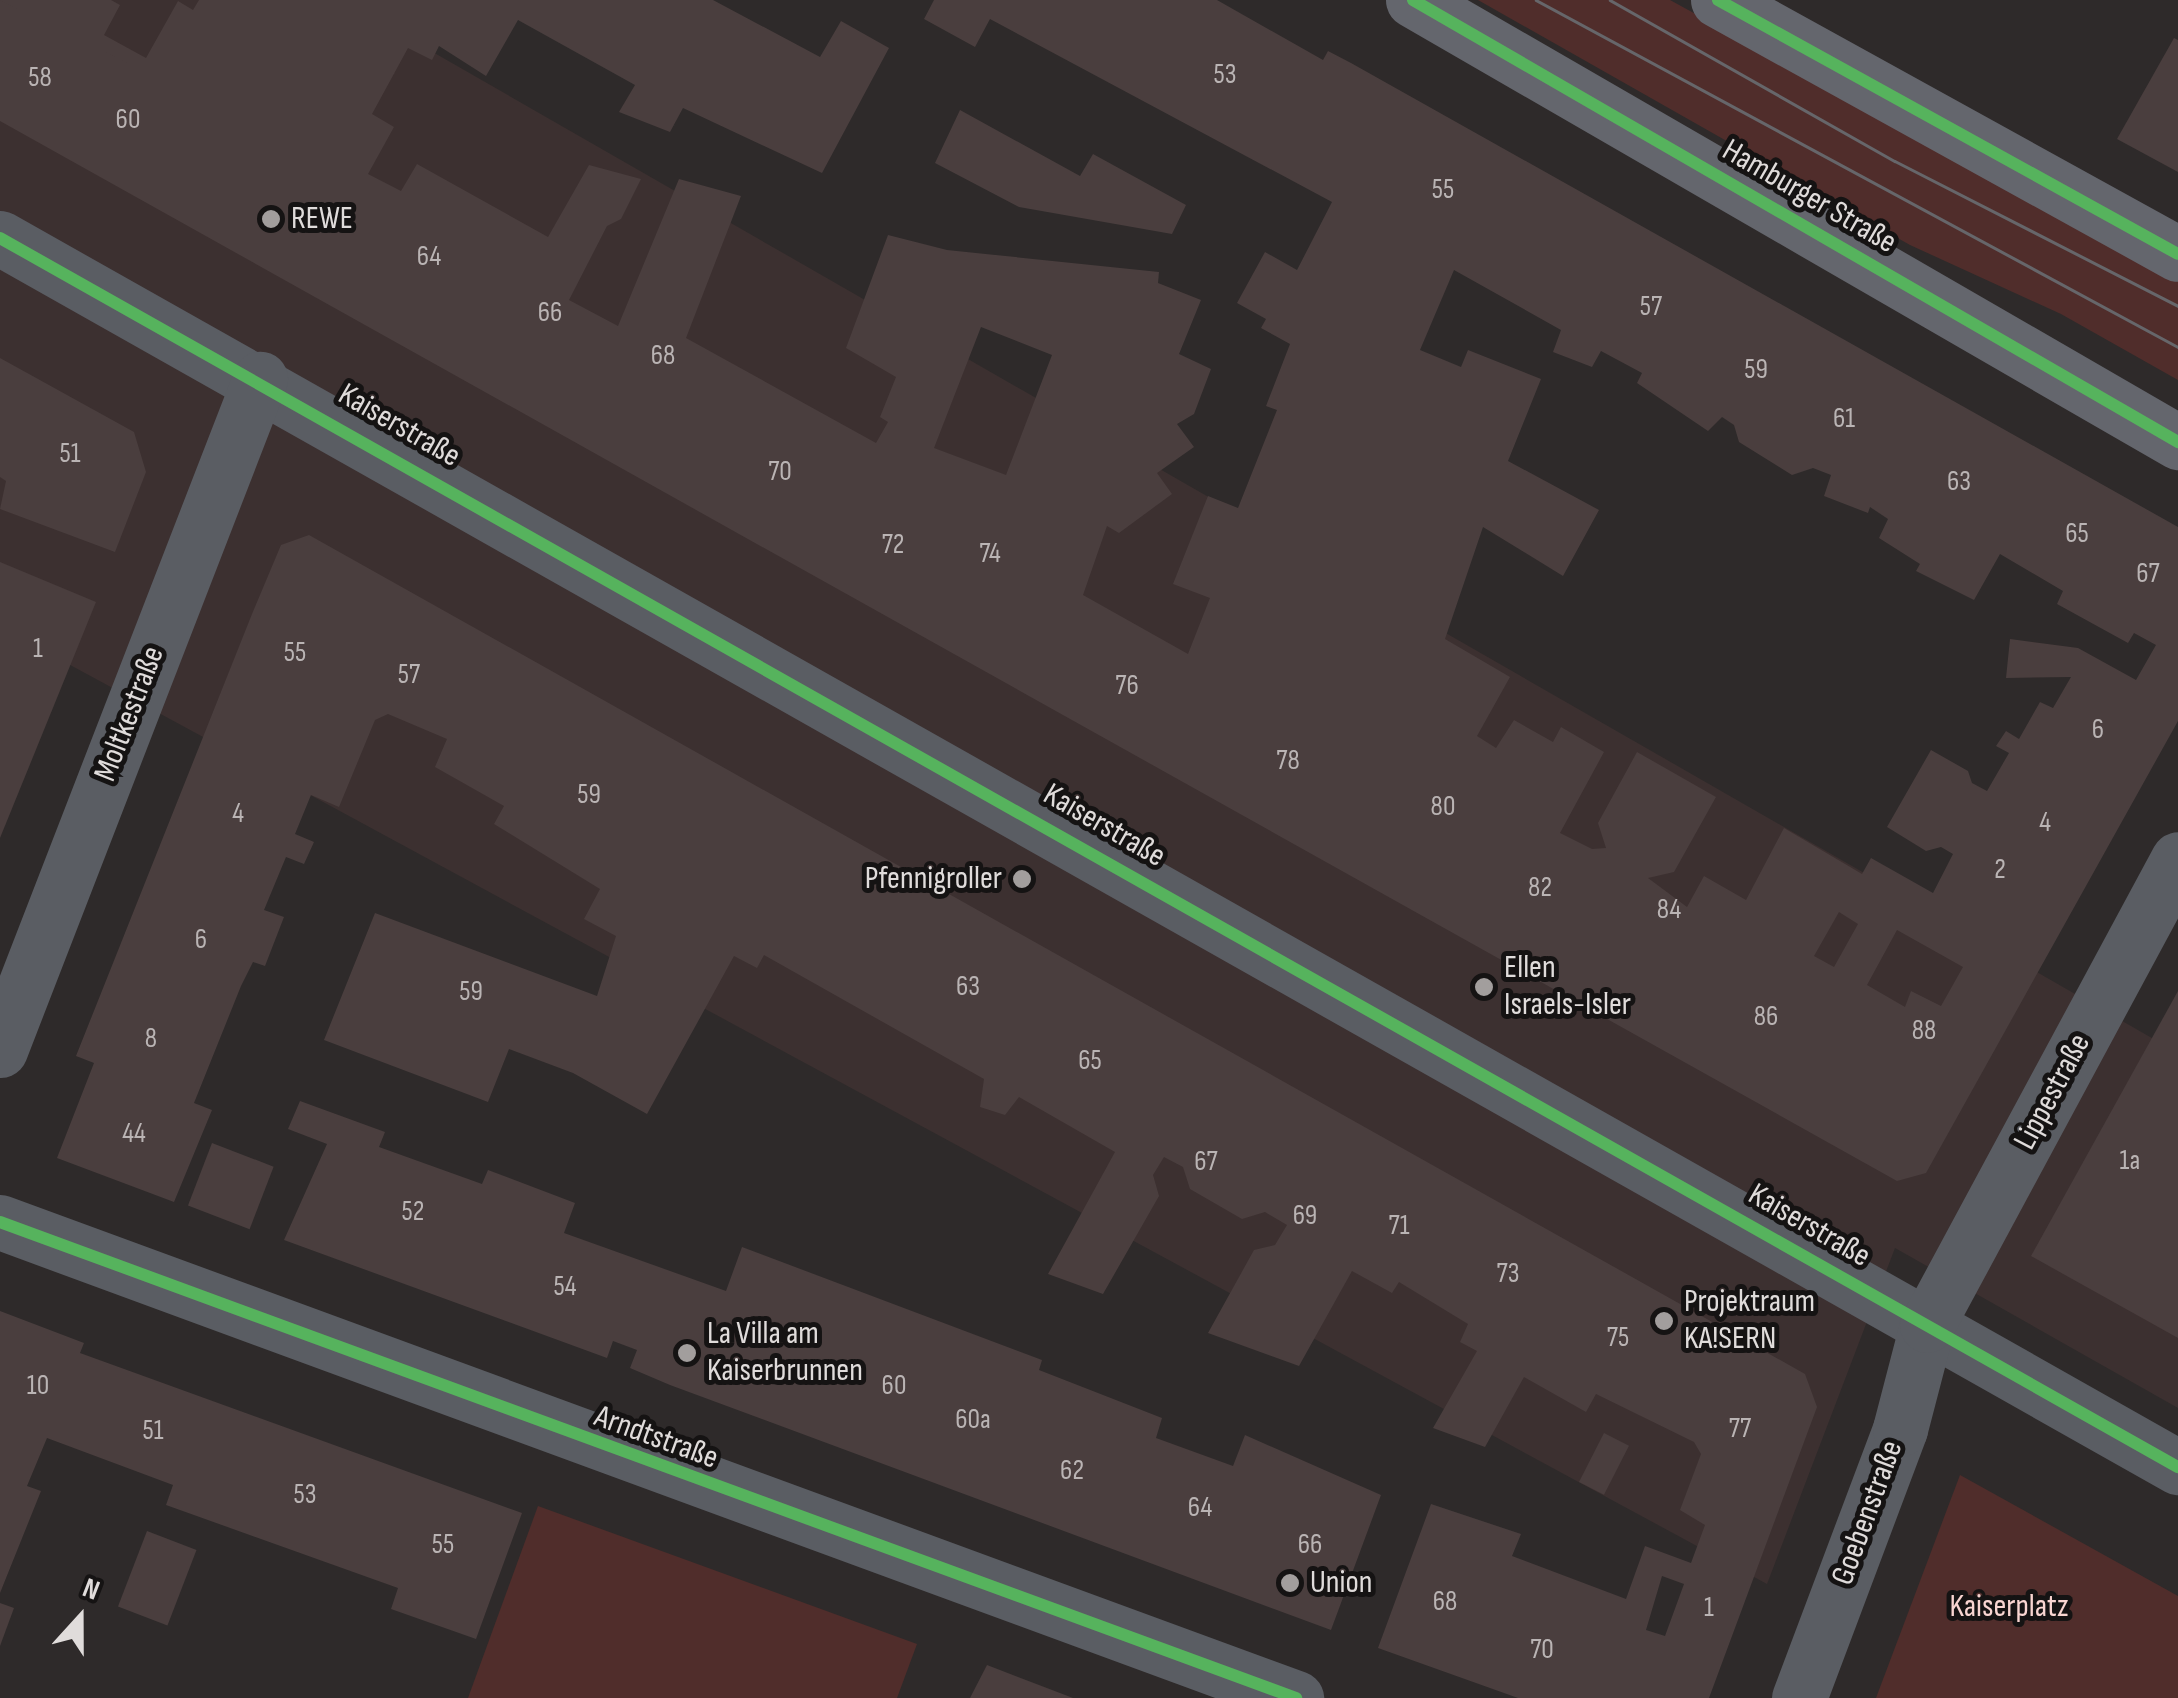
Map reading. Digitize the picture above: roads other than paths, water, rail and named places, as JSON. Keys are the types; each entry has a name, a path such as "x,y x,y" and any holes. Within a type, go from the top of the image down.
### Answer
{"main road":[{"name":"Hamburger Straße","path":"1413,0 2178,442"},
{"path":"1718,0 2178,254"}],"street":[{"name":"Kaiserstraße","path":"0,238 260,379 2178,1467"},
{"name":"Moltkestraße","path":"0,1050 260,379"},
{"name":"Lippestraße","path":"1928,1324 2178,860"},
{"name":"Arndtstraße","path":"0,1222 1296,1698"},
{"name":"Goebenstraße","path":"1799,1698 1900,1429 1928,1324"}],"tram line":[{"path":"1536,0 2178,347"},
{"path":"1610,0 1895,161 2178,306"}],"place":[{"name":"REWE","path":"271,219"},
{"name":"Pfennigroller","path":"1022,879"},
{"name":"Ellen Israels-Isler","path":"1484,987"},
{"name":"Projektraum KA!SERN","path":"1664,1321"},
{"name":"La Villa am Kaiserbrunnen","path":"687,1353"},
{"name":"Union","path":"1290,1583"}],"park label":[{"name":"Kaiserplatz","path":"2009,1607"}]}
